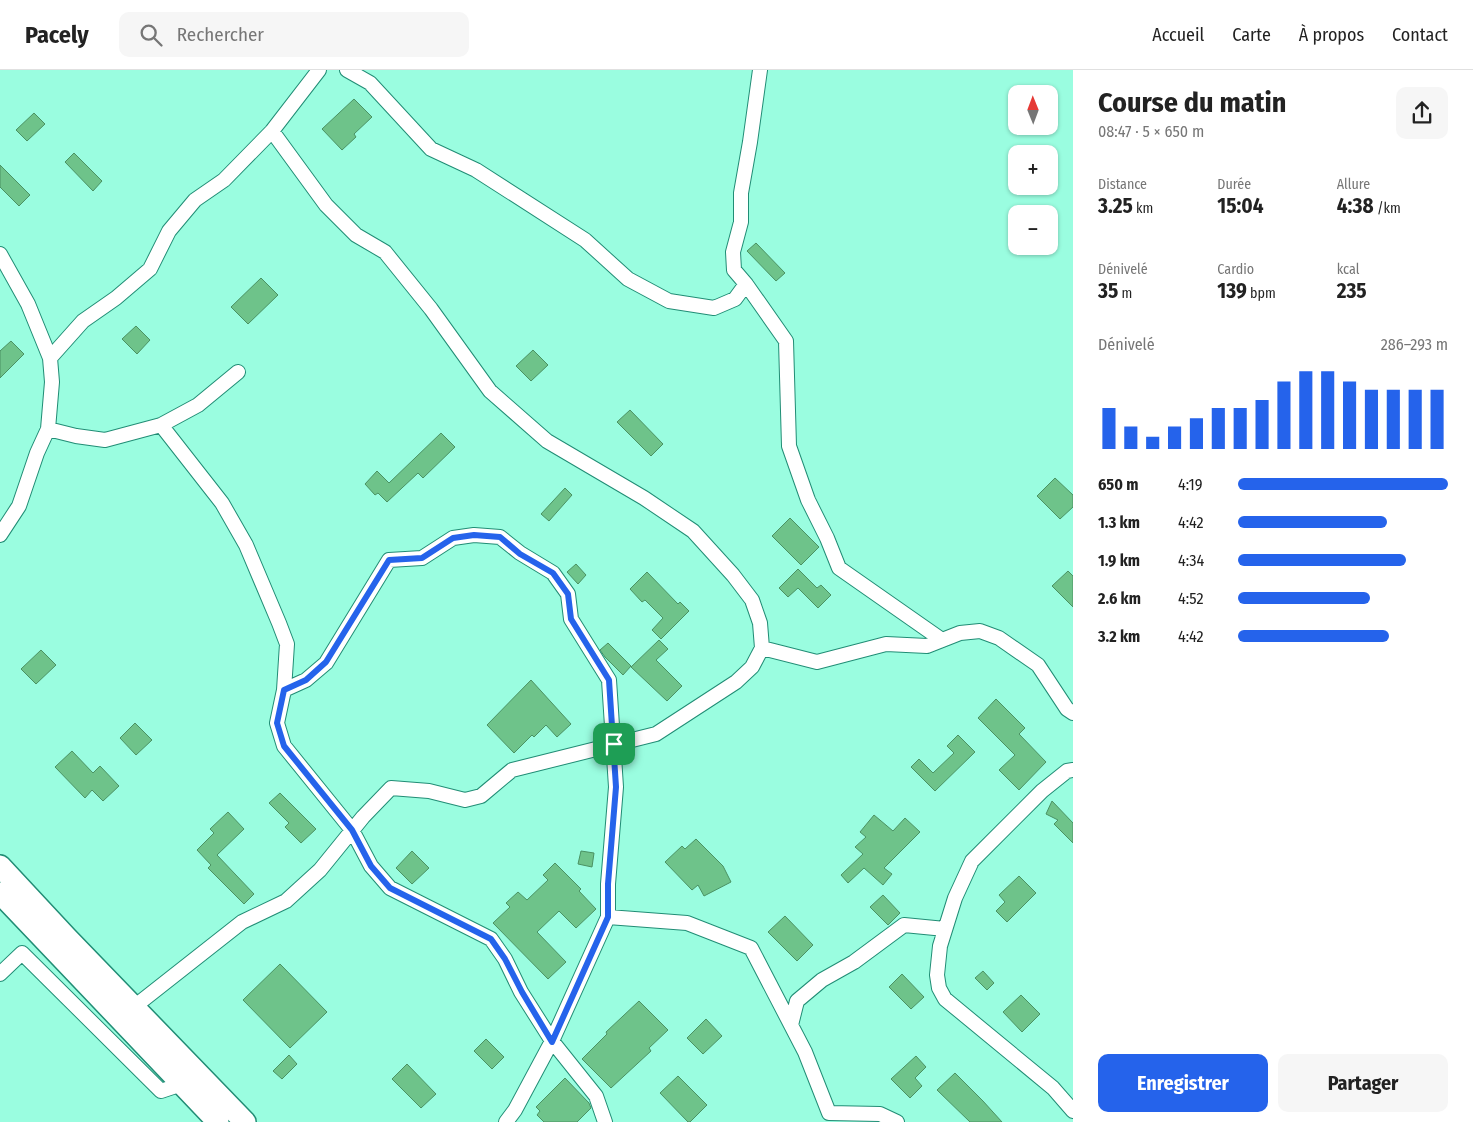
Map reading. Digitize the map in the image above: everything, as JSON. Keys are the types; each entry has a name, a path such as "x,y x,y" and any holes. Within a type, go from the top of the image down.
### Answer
{"main road":[{"path":"0,866 245,1122"},
{"path":"0,893 218,1122"}],"street":[{"path":"50,358 82,321 116,298 150,269 169,231 195,200 224,180 272,131 319,70"},
{"path":"348,70 370,83 431,149 476,170 528,203 585,240 628,279 661,297 669,301 714,308 735,299 746,284"},
{"path":"760,70 741,193 741,222 733,252 734,270 786,341 789,446 808,500 840,568 942,640"},
{"path":"134,1006 242,922 286,901 320,870 352,830 391,788 430,791 465,800 481,796 512,770 656,734 736,682 752,667 762,648 760,623 752,600 733,575 693,531 644,498 547,441 490,391 431,309 385,252 356,235 326,205 272,131"},
{"path":"0,254 28,304 50,358 52,382 48,429 37,453 19,506 0,535"},
{"path":"48,429 76,436 105,440 161,425 198,405 238,372"},
{"path":"161,425 222,503 246,546 287,644 284,690 277,723 284,746 352,830 371,866 390,888 491,939 505,959 552,1042 596,1096 605,1122"},
{"path":"284,690 306,680 326,662 389,560 422,558 453,538 474,535 500,537 520,554 553,573 568,594 571,619 609,680 616,787 608,884 608,917 552,1042 515,1110 506,1122"},
{"path":"762,648 817,662 886,644 927,646 960,633 980,631 998,638 1038,665 1067,709 1073,713"},
{"path":"1073,770 1067,771 1042,791 972,861 955,898 945,929 940,946 937,974 939,988 945,999 1053,1088 1073,1111"},
{"path":"608,917 687,923 751,948 805,1052 829,1113 880,1114 897,1122"},
{"path":"791,1025 798,1002 822,980 854,962 904,925 945,929"},
{"path":"0,974 22,953 161,1091 182,1084"}],"building":[{"path":"354,99 372,117 354,134 356,137 342,150 322,129"},
{"path":"34,113 45,124 27,141 16,130"},
{"path":"74,153 102,181 93,191 65,162"},
{"path":"0,165 30,195 19,206 0,187"},
{"path":"756,243 785,273 776,281 747,251"},
{"path":"261,278 278,295 248,324 231,307"},
{"path":"136,326 150,340 137,354 122,339"},
{"path":"11,341 24,354 0,378 0,351"},
{"path":"533,350 548,365 531,381 516,366"},
{"path":"630,410 663,444 651,456 617,422"},
{"path":"441,433 455,447 423,478 418,473 387,502 378,493 375,495 365,484 377,471 389,483"},
{"path":"1055,478 1073,495 1073,507 1060,519 1037,496"},
{"path":"565,488 572,495 549,521 541,514"},
{"path":"790,518 819,547 801,565 772,536"},
{"path":"576,564 586,575 578,584 567,572"},
{"path":"798,569 817,588 821,585 831,595 818,608 798,588 788,597 779,588"},
{"path":"1068,571 1073,576 1073,607 1052,586"},
{"path":"647,572 678,604 680,602 689,611 661,639 652,630 663,618 645,600 642,602 630,589"},
{"path":"659,640 668,649 656,660 682,686 667,701 631,667"},
{"path":"608,643 631,666 623,675 600,650"},
{"path":"41,650 56,665 36,684 21,669"},
{"path":"531,680 571,724 557,737 546,725 534,737 532,735 514,753 487,725"},
{"path":"996,699 1025,728 1019,734 1046,762 1019,790 999,770 1015,755 978,718"},
{"path":"135,723 152,740 136,755 120,738"},
{"path":"958,735 975,752 935,791 911,767 919,759 933,773 954,753 947,746"},
{"path":"72,751 93,773 100,766 119,786 103,801 92,790 85,798 55,767"},
{"path":"280,793 316,829 301,843 285,827 289,823 269,803"},
{"path":"1052,801 1073,823 1073,843 1054,824 1058,820 1046,814"},
{"path":"228,812 244,829 217,855 254,894 244,904 208,868 211,865 197,850 214,833 210,829"},
{"path":"874,815 893,831 905,818 920,832 884,868 892,874 883,885 864,868 848,883 841,875 863,854 855,847 866,837 860,832"},
{"path":"696,839 723,866 731,882 704,896 698,885 692,890 665,862 682,846 685,849"},
{"path":"412,851 429,868 412,884 396,868"},
{"path":"581,851 594,853 592,867 578,864"},
{"path":"555,863 581,889 579,891 596,909 576,928 559,911 537,932 566,962 548,979 493,923 510,907 506,903 518,892 527,900 548,880 543,875"},
{"path":"1019,876 1036,893 1007,922 996,911 1005,902 999,895"},
{"path":"883,895 900,913 888,925 870,907"},
{"path":"785,916 813,945 797,961 768,932"},
{"path":"280,964 327,1012 290,1048 243,1000"},
{"path":"983,971 994,983 987,990 975,978"},
{"path":"902,974 924,997 911,1009 889,987"},
{"path":"1021,995 1040,1014 1022,1032 1003,1012"},
{"path":"639,1001 668,1030 649,1048 651,1051 611,1088 582,1059 607,1034 606,1032"},
{"path":"706,1019 722,1036 703,1054 687,1038"},
{"path":"486,1039 504,1057 492,1069 474,1051"},
{"path":"289,1055 297,1064 282,1079 273,1071"},
{"path":"916,1056 926,1067 915,1078 922,1086 910,1098 891,1079"},
{"path":"407,1064 436,1094 421,1108 392,1079"},
{"path":"955,1073 1002,1122 970,1122 937,1090"},
{"path":"678,1076 707,1105 690,1122 660,1093"},
{"path":"565,1078 589,1103 591,1108 577,1122 544,1122 537,1115 540,1111 536,1107"}],"route":[{"path":"474,535 500,537 520,554 553,573 568,594 571,619 609,680 614,744 616,787 608,884 608,917 587,960 552,1042 505,959 491,939 390,888 371,866 352,830 284,746 277,723 284,690 306,680 326,662 389,560 422,558 453,538 474,535"}]}
